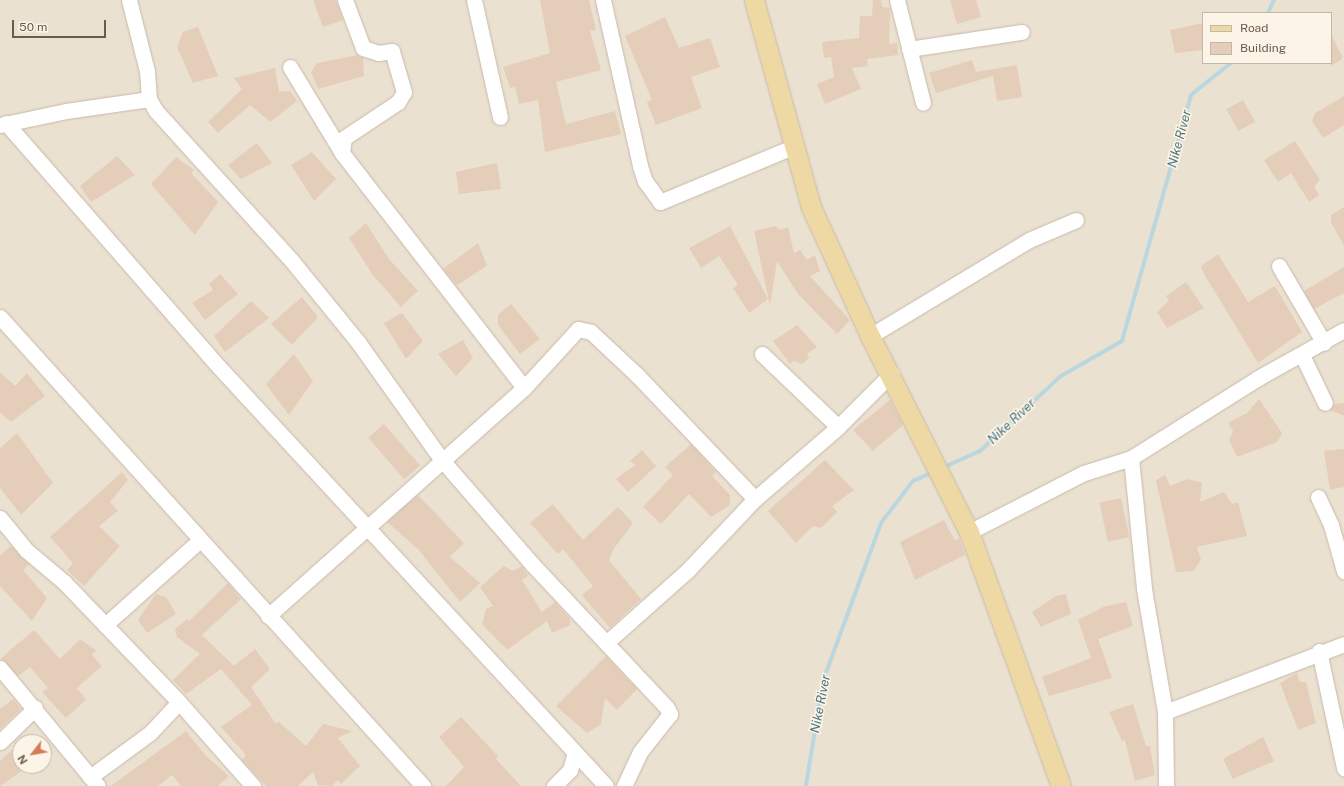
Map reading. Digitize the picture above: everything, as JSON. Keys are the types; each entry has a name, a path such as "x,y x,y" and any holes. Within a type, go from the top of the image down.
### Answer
{"main road":[{"path":"754,0 811,207 870,336 892,373 921,436 969,532 1061,786"}],"street":[{"path":"128,0 148,71 149,99 311,284 358,342 442,460 532,564 670,714 640,752 624,786"},
{"path":"342,153 344,138 398,102 404,92 392,51 378,53 363,48 345,0"},
{"path":"474,0 500,117"},
{"path":"603,0 640,166 645,181 660,202 793,146"},
{"path":"897,0 923,103"},
{"path":"910,49 1022,32"},
{"path":"290,67 342,153 524,388"},
{"path":"3,124 149,99"},
{"path":"3,124 219,367 574,756 606,786"},
{"path":"870,336 1029,240 1076,220"},
{"path":"1279,266 1324,343"},
{"path":"0,317 199,541 423,786"},
{"path":"268,616 524,388 575,331 586,329 679,415 755,499"},
{"path":"969,532 1084,473 1131,458 1258,378 1324,343 1344,330"},
{"path":"762,354 838,426"},
{"path":"1302,355 1325,403"},
{"path":"606,643 688,570 755,499 838,426 892,373"},
{"path":"1131,458 1144,589 1165,712 1166,786"},
{"path":"1318,497 1331,525 1344,570"},
{"path":"0,518 26,550 64,582 179,702 253,786"},
{"path":"105,625 199,541"},
{"path":"1165,712 1319,651 1344,644"},
{"path":"1319,651 1344,768"},
{"path":"0,668 36,708 94,781 150,733 179,702"},
{"path":"0,742 36,708"},
{"path":"554,786 570,770 574,756"}],"shaded area":[{"path":"0,0 1344,0 1344,786 0,786"}],"building":[{"path":"313,0 336,0 343,20 323,27"},
{"path":"540,0 589,0 596,30 590,31 601,70 556,82 566,124 615,111 621,134 545,152 538,100 519,104 515,87 510,88 503,67 550,53"},
{"path":"873,0 881,0 882,7 890,8 889,44 897,43 898,55 867,59 868,66 852,68 861,89 825,104 817,84 834,77 831,57 824,58 822,42 859,38 860,16 872,16"},
{"path":"950,0 976,0 981,17 957,24"},
{"path":"665,17 679,48 710,38 720,67 691,77 702,108 656,125 647,102 652,100 625,36"},
{"path":"1202,23 1202,50 1175,53 1170,30"},
{"path":"198,27 218,76 193,83 177,47 183,32"},
{"path":"1332,36 1343,58 1331,66 1332,64"},
{"path":"358,55 363,58 364,76 318,89 311,72 317,63"},
{"path":"972,60 976,72 1017,65 1022,97 997,101 993,76 936,93 929,73"},
{"path":"275,68 279,92 290,91 297,101 270,122 250,105 218,133 208,122 242,89 234,78"},
{"path":"1344,96 1344,125 1323,138 1312,121 1315,113"},
{"path":"1243,100 1255,122 1239,131 1226,109"},
{"path":"1295,141 1320,180 1314,186 1319,195 1309,202 1291,173 1278,182 1264,160"},
{"path":"257,143 272,163 241,179 228,165"},
{"path":"312,152 336,179 314,201 291,165"},
{"path":"117,156 135,175 91,202 80,186"},
{"path":"176,157 194,170 191,173 218,202 195,235 151,184"},
{"path":"497,163 501,189 459,194 456,172"},
{"path":"1344,207 1344,246 1331,222 1331,215"},
{"path":"366,223 389,259 418,291 401,307 372,274 349,238"},
{"path":"730,226 768,299 749,313 733,288 738,285 719,256 701,268 689,248"},
{"path":"775,226 780,230 788,227 794,253 800,250 807,260 815,255 820,271 810,276 850,320 837,334 798,294 777,261 770,306 754,231"},
{"path":"478,243 487,266 457,285 443,269"},
{"path":"1218,254 1248,302 1275,286 1302,332 1258,363 1204,274 1201,266"},
{"path":"1344,267 1344,293 1314,309 1304,291"},
{"path":"220,274 238,294 205,320 192,303 213,290 209,284"},
{"path":"1186,282 1204,308 1167,328 1157,312 1169,301 1166,296"},
{"path":"302,297 318,317 292,345 271,324"},
{"path":"251,301 269,318 225,352 214,336"},
{"path":"511,304 540,339 520,354 498,325 498,315"},
{"path":"402,313 423,341 406,359 384,323"},
{"path":"797,325 817,347 807,354 809,358 802,364 794,361 790,364 773,341"},
{"path":"463,340 473,358 456,376 438,354"},
{"path":"294,354 313,381 289,415 266,384"},
{"path":"0,372 15,386 27,373 45,396 11,422 0,412"},
{"path":"1259,399 1282,433 1277,442 1237,457 1229,440 1233,431 1228,423 1247,413"},
{"path":"890,400 903,425 873,451 853,430"},
{"path":"1344,403 1344,416 1330,410 1334,404"},
{"path":"384,424 420,466 404,479 368,438"},
{"path":"17,433 53,483 21,515 0,488 0,448"},
{"path":"691,444 716,472 712,476 730,495 730,505 711,517 689,494 661,524 643,507 673,475 665,467"},
{"path":"1344,449 1344,487 1330,490 1324,451"},
{"path":"642,450 656,466 628,492 616,479 635,465 630,461"},
{"path":"825,460 854,490 832,506 837,512 821,528 813,526 796,543 768,511"},
{"path":"122,472 128,480 110,502 118,511 99,526 120,546 84,586 67,570 73,563 50,537"},
{"path":"1165,475 1170,486 1187,479 1202,483 1200,502 1224,492 1232,504 1238,502 1247,536 1197,547 1201,560 1193,571 1176,572 1156,480"},
{"path":"418,495 464,543 450,557 480,583 460,602 418,549 387,522"},
{"path":"1121,498 1129,537 1108,542 1099,503"},
{"path":"553,504 583,540 618,507 633,523 613,550 609,560 641,599 610,628 582,595 593,586 563,549 558,554 530,523"},
{"path":"944,520 955,541 959,538 965,555 915,580 900,542"},
{"path":"11,546 29,564 23,570 47,598 32,621 0,586 0,556"},
{"path":"504,566 513,571 522,566 528,576 522,580 542,612 555,602 570,619 570,625 552,633 547,621 507,650 482,624 486,609 493,606 480,587"},
{"path":"228,583 241,599 202,635 234,666 255,649 270,669 251,687 276,724 278,721 306,746 323,724 352,731 338,738 360,766 341,784 338,780 332,786 318,785 313,772 298,786 266,786 242,760 246,755 221,727 252,705 221,669 186,694 173,680 200,654 177,637 175,629 187,619 189,621"},
{"path":"156,594 166,597 176,614 147,633 138,620"},
{"path":"1066,594 1071,614 1041,627 1032,612 1056,596"},
{"path":"1126,602 1133,626 1098,639 1112,678 1049,696 1042,677 1091,658 1078,620 1103,607"},
{"path":"34,630 60,659 80,639 96,650 92,655 102,666 77,688 86,700 66,718 42,692 48,688 30,667 18,676 1,658"},
{"path":"606,656 637,689 617,710 605,698 601,724 587,733 556,706"},
{"path":"1297,673 1300,682 1306,682 1316,723 1298,730 1280,683"},
{"path":"13,699 21,709 0,729 0,709"},
{"path":"1133,704 1146,746 1150,746 1155,775 1135,781 1125,740 1122,741 1109,712"},
{"path":"461,717 498,756 496,759 521,786 446,786 464,767 439,737"},
{"path":"186,731 205,755 229,776 218,786 181,786 172,775 158,786 111,786"},
{"path":"1263,737 1274,761 1233,779 1223,759"},
{"path":"12,750 12,774 17,774 0,786 0,761"}],"waterway":[{"name":"Nike River","path":"1268,12 1274,0"},
{"name":"Nike River","path":"942,468 980,451 1061,376 1122,341 1191,95 1230,64"},
{"name":"Nike River","path":"806,786 823,681 881,523 913,481 933,472"}]}
